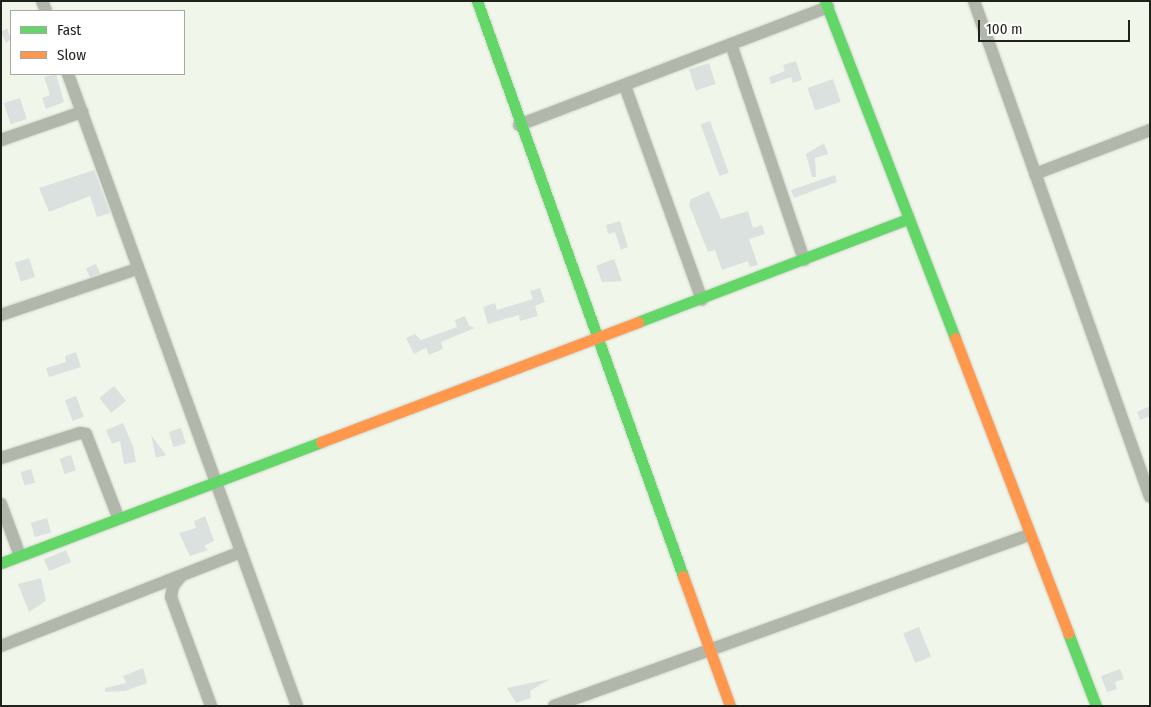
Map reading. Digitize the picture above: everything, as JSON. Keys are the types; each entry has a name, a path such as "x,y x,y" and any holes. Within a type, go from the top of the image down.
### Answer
{"street":[{"path":"476,1 596,339 730,706"},
{"path":"974,1 1150,497"},
{"path":"519,125 625,86 826,4 1096,706"},
{"path":"731,44 804,260"},
{"path":"68,75 297,706"},
{"path":"625,86 702,300"},
{"path":"1,140 82,112"},
{"path":"1035,174 1150,130"},
{"path":"1,563 118,517 216,483 702,300 908,220"},
{"path":"1,315 138,269"},
{"path":"1,458 80,433 86,434 118,517"},
{"path":"1,504 20,556"},
{"path":"554,706 1029,535"},
{"path":"1,646 241,552"},
{"path":"181,576 173,586 171,597 210,704"},
{"path":"147,589 171,597"}],"building":[{"path":"7,28 10,40 6,43 1,32"},
{"path":"796,61 802,80 793,83 791,77 771,84 769,77 785,71 783,65"},
{"path":"709,63 716,84 696,90 689,69"},
{"path":"56,75 64,102 46,109 42,98 50,95 44,77"},
{"path":"833,79 841,102 815,110 807,88"},
{"path":"20,98 27,119 11,124 4,103"},
{"path":"710,121 729,173 719,176 701,124"},
{"path":"824,143 828,154 815,158 816,177 812,177 806,154"},
{"path":"94,170 110,213 97,217 90,196 49,212 39,188"},
{"path":"835,175 837,182 794,198 791,190"},
{"path":"709,191 721,219 748,211 753,228 762,225 765,234 749,239 758,265 750,267 748,261 722,270 715,250 708,252 689,205 691,199"},
{"path":"620,221 628,247 621,250 615,232 608,234 606,225"},
{"path":"29,258 35,277 21,282 15,263"},
{"path":"614,259 622,281 602,282 596,266"},
{"path":"96,264 100,273 90,278 86,268"},
{"path":"540,288 545,302 535,306 538,316 520,321 519,315 488,324 483,307 495,303 497,310 533,299 530,291"},
{"path":"465,316 469,326 475,328 441,342 443,349 429,355 426,348 414,354 406,338 415,334 421,340 457,327 455,320"},
{"path":"76,352 81,367 49,377 46,368 66,362 65,356"},
{"path":"114,386 126,401 111,413 99,398"},
{"path":"76,396 84,417 73,421 65,400"},
{"path":"1150,406 1150,416 1140,420 1137,412"},
{"path":"123,423 133,446 136,462 124,464 120,441 112,444 106,430"},
{"path":"181,428 186,443 174,447 169,432"},
{"path":"151,435 166,455 156,458"},
{"path":"71,455 76,470 65,474 60,459"},
{"path":"31,469 35,482 25,486 20,472"},
{"path":"205,516 214,541 204,546 208,550 190,556 179,533 196,528 194,521"},
{"path":"47,518 51,532 35,537 31,523"},
{"path":"66,550 71,562 49,571 44,559"},
{"path":"41,578 46,601 29,612 18,584"},
{"path":"919,627 931,657 915,663 903,633"},
{"path":"143,668 147,683 125,691 105,692 105,688 126,683 123,676"},
{"path":"1120,669 1124,679 1115,682 1117,689 1107,692 1101,676"},
{"path":"550,679 530,691 531,698 516,703 507,688"}],"traffic: fast":[{"path":"477,1 683,576"},
{"path":"825,1 955,338"},
{"path":"638,322 908,219"},
{"path":"1,563 321,442"},
{"path":"1068,633 1096,706"}],"traffic: slow":[{"path":"321,442 638,322"},
{"path":"955,338 1068,633"},
{"path":"683,576 730,706"}]}
